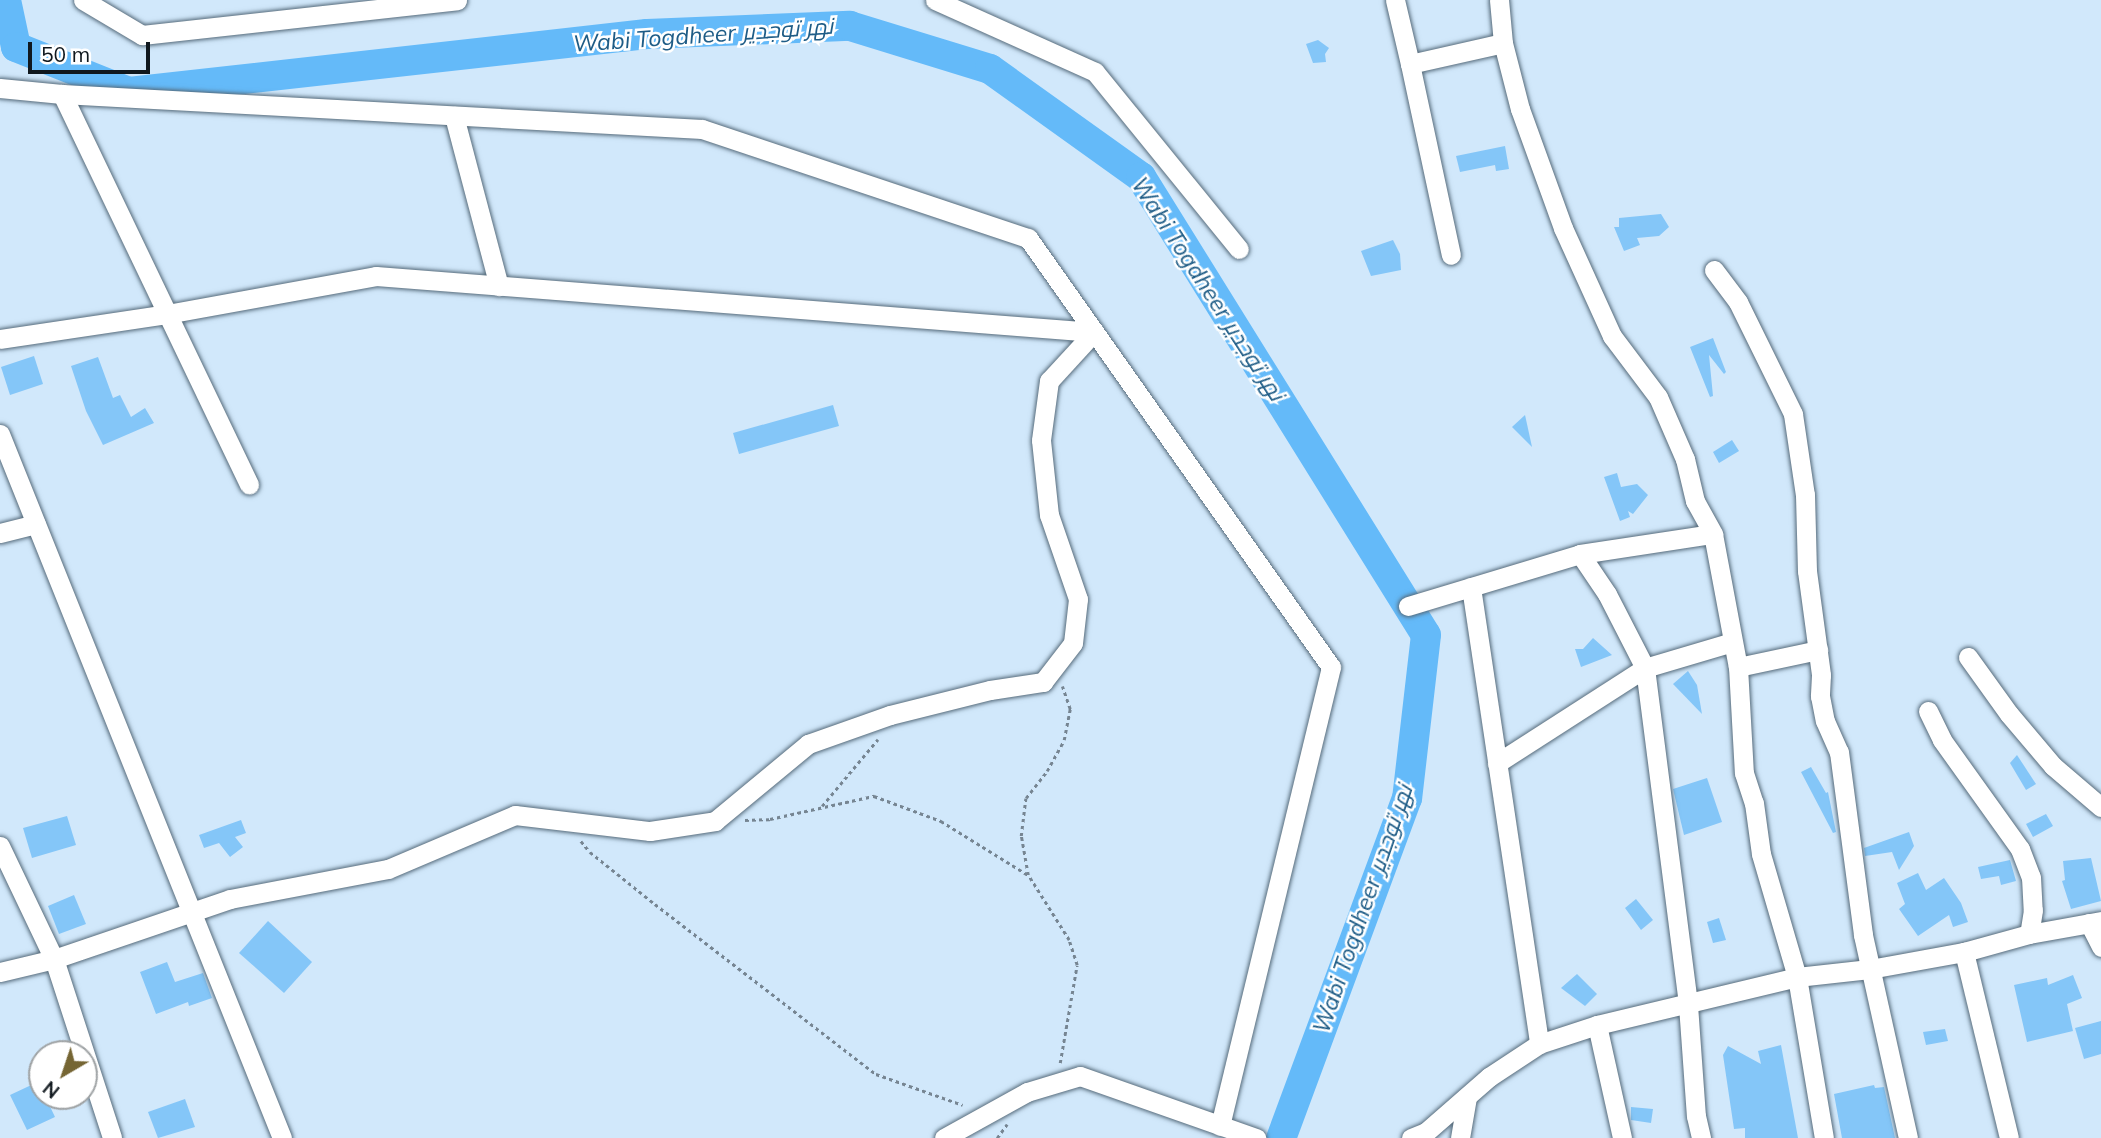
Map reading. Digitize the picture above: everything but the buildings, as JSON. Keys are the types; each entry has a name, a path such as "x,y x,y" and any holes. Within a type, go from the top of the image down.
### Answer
{"street":[{"path":"83,0 142,35 457,0"},
{"path":"935,0 1095,72 1239,249"},
{"path":"1395,0 1451,255"},
{"path":"1499,0 1503,43 1520,108 1563,228 1612,336 1658,397 1685,459 1695,501 1713,534 1738,667 1744,773 1754,803 1760,854 1797,977 1824,1138"},
{"path":"1410,64 1503,43"},
{"path":"0,88 62,94 702,129 1028,238 1331,667 1220,1126"},
{"path":"62,94 249,485"},
{"path":"454,116 499,286"},
{"path":"1714,270 1738,302 1793,414 1805,495 1807,571 1818,650 1820,696 1825,721 1839,752 1863,936 1908,1138"},
{"path":"0,340 167,314 376,276 1094,332"},
{"path":"0,972 54,959 230,899 388,869 515,815 650,831 715,821 808,744 890,715 990,690 1043,682 1073,643 1078,600 1049,515 1041,440 1049,381 1094,332"},
{"path":"0,434 282,1138"},
{"path":"0,533 36,524"},
{"path":"1408,606 1580,554 1713,534"},
{"path":"1580,554 1606,594 1645,668 1688,1005 1696,1116 1701,1138"},
{"path":"1471,587 1539,1044"},
{"path":"1497,763 1645,668 1732,642"},
{"path":"1738,667 1818,650"},
{"path":"1968,657 2009,714 2053,766 2101,807"},
{"path":"1928,711 1942,740 2020,849 2031,877 2033,910 2029,934"},
{"path":"0,846 54,959 112,1138"},
{"path":"1411,1138 1426,1132 1489,1077 1539,1044 1597,1025 1797,977 1870,969 1964,952 2029,934 2095,922 2101,947"},
{"path":"1964,952 2009,1138"},
{"path":"1597,1025 1622,1138"},
{"path":"944,1138 986,1114 1056,1081 1080,1076 1256,1138"},
{"path":"1460,1138 1467,1097"}],"path":[{"path":"1055,666 1070,709 1064,740 1047,771 1026,798 1021,836 1028,875 1069,940 1077,965 1056,1081"},
{"path":"822,806 879,738"},
{"path":"715,821 770,819 874,796 941,821 1028,875"},
{"path":"565,821 601,860 876,1074 986,1114"},
{"path":"997,1138 1016,1116"}],"waterway":[{"name":"Wabi Togdheer نهر توجدير","path":"6,0 16,47 129,92 647,34 850,26 990,69 1141,177 1426,635 1407,798 1281,1138"}]}
